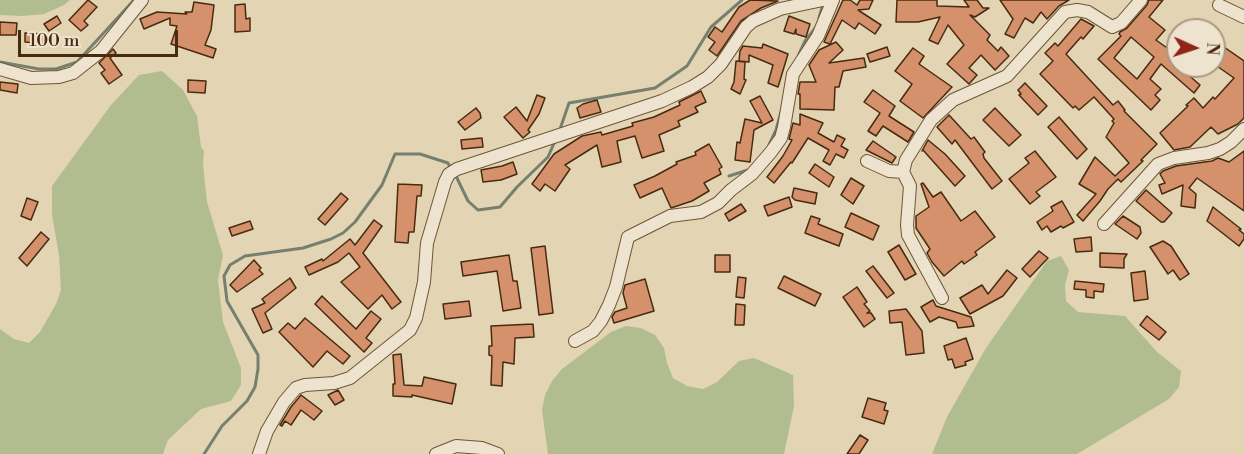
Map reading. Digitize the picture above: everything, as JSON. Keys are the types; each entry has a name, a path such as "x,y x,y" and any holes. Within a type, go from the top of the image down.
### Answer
{"street":[{"path":"0,69 31,78 58,77 73,73 101,51 142,0"},
{"path":"260,454 267,431 284,402 296,388 305,385 334,383 350,378 410,330 416,318 424,282 427,243 445,182 453,172 662,101 708,77 721,64 746,27 753,21 780,9 822,0"},
{"path":"575,341 593,331 601,321 616,286 628,237 632,233 670,216 701,212 718,203 727,193 753,174 771,152 781,138 784,128 793,74 818,36 833,0"},
{"path":"942,298 908,235 906,225 910,186 903,172 906,160 925,130 943,107 959,97 1007,76 1065,12 1077,10 1088,12 1112,27 1121,23 1141,0"},
{"path":"1218,5 1244,17"},
{"path":"1104,224 1158,164 1174,158 1220,149 1244,129"},
{"path":"867,161 889,171 903,172"},
{"path":"436,454 456,446 482,448 498,454"}],"green space":[{"path":"0,0 70,0 44,14 21,16 0,15"},
{"path":"162,71 183,90 197,116 201,147 204,151 203,165 207,202 223,255 218,280 223,322 241,368 241,385 231,401 201,409 168,440 163,454 0,454 0,329 14,339 29,343 40,332 61,290 59,255 52,215 52,186 111,105 139,75"},
{"path":"1061,256 1069,270 1065,285 1066,301 1078,312 1125,316 1157,352 1181,371 1179,387 1169,399 1077,454 932,454 947,417 986,348 1047,261"},
{"path":"626,326 641,328 655,335 664,348 673,378 687,386 703,389 717,382 739,361 754,358 793,375 794,406 784,454 548,454 542,410 545,395 552,381 562,369 611,332"}],"building":[{"path":"88,0 97,7 84,21 88,25 81,31 69,20"},
{"path":"750,0 778,1 761,8 741,21 717,56 709,50 715,42 708,37 715,27 722,32 739,7"},
{"path":"843,0 850,0 857,5 860,0 873,0 869,9 858,10 881,25 875,34 859,23 855,29 842,20 830,44 824,42"},
{"path":"897,0 937,0 937,6 969,7 964,0 977,0 983,8 989,8 975,17 970,15 990,35 987,40 998,51 1001,47 1009,56 995,70 981,55 969,68 977,75 969,84 947,64 964,45 948,25 938,44 929,40 940,17 918,22 896,22"},
{"path":"1000,0 1069,0 1059,6 1047,19 1041,12 1033,23 1025,18 1014,38 1005,34 1013,19"},
{"path":"1149,0 1163,0 1149,17 1165,30 1156,40 1166,47 1166,68 1161,64 1150,79 1161,89 1155,95 1160,100 1151,110 1098,59 1121,36 1120,32 1127,28","holes":["1131,37 1154,57 1137,79 1114,58"]},
{"path":"194,2 214,5 211,30 205,45 216,49 213,58 171,44 177,26 170,25 170,18 144,29 140,19 157,12 187,14 185,12 192,12"},
{"path":"245,4 246,19 250,18 250,31 235,32 235,5"},
{"path":"57,16 61,23 49,31 44,24"},
{"path":"789,16 810,24 806,37 796,34 796,29 794,34 784,31"},
{"path":"1081,19 1094,26 1066,54 1113,105 1118,101 1124,111 1157,144 1121,182 1118,179 1108,189 1083,221 1077,215 1096,194 1079,184 1095,157 1115,176 1129,163 1106,137 1114,119 1094,97 1079,110 1075,106 1073,108 1040,74 1053,61 1045,53 1055,43 1058,46"},
{"path":"0,22 17,23 16,35 0,35"},
{"path":"25,33 46,34 45,44 25,42"},
{"path":"836,42 843,50 829,63 864,58 866,67 843,71 839,87 835,87 834,110 800,109 800,94 798,94 800,82 816,82 809,65 819,50"},
{"path":"763,44 788,54 778,87 768,83 773,65 749,55 749,62 739,61 743,46 762,48"},
{"path":"887,47 890,56 870,62 867,54"},
{"path":"913,48 924,56 919,64 952,87 923,118 900,101 912,84 895,71"},
{"path":"1226,48 1244,61 1244,118 1238,124 1218,134 1211,127 1190,147 1174,150 1160,133 1194,98 1203,108 1213,97 1215,99 1234,78 1226,72"},
{"path":"113,49 116,53 110,58 122,75 109,84 101,73 105,70 99,63"},
{"path":"736,61 745,62 744,79 746,80 740,94 731,89"},
{"path":"1177,78 1192,78 1200,85 1194,93"},
{"path":"188,80 206,81 205,93 188,92"},
{"path":"0,82 18,84 17,93 0,90"},
{"path":"1025,83 1047,106 1038,115 1019,95 1021,94 1018,90"},
{"path":"873,90 895,106 889,116 914,132 908,142 883,126 876,136 868,131 880,113 864,102"},
{"path":"701,91 706,102 695,107 698,112 678,121 680,126 659,135 664,151 642,158 635,136 617,141 621,162 602,167 597,145 565,165 570,169 555,191 545,184 540,191 532,184 554,154 582,136 601,132 602,135 633,126 632,123 654,117 680,105 679,102"},
{"path":"537,95 545,98 539,114 528,130 530,132 523,138 504,117 516,107 527,121"},
{"path":"760,96 773,120 754,130 750,162 735,160 737,142 740,143 745,119 762,123 750,101"},
{"path":"597,100 601,112 580,118 577,108"},
{"path":"476,108 481,118 465,130 458,122"},
{"path":"995,108 1021,135 1009,146 983,120"},
{"path":"800,114 823,123 818,133 834,142 837,135 845,139 841,146 848,150 844,158 836,154 830,165 823,161 829,150 808,138 792,163 774,183 767,177 792,140 789,139 793,123 800,125"},
{"path":"949,115 971,139 974,137 985,152 984,158 1002,181 992,189 955,140 952,144 937,127"},
{"path":"1059,117 1087,149 1077,159 1048,127"},
{"path":"482,138 483,147 462,149 461,140"},
{"path":"928,140 945,154 965,176 955,186 922,151"},
{"path":"873,141 896,157 892,163 866,150"},
{"path":"709,144 722,167 719,169 721,174 704,183 709,191 692,201 671,208 662,188 640,198 634,185 677,164 676,162 696,155 695,152"},
{"path":"1035,151 1056,177 1036,192 1040,196 1030,204 1009,179 1029,163 1025,158"},
{"path":"1244,151 1244,211 1197,178 1189,188 1196,194 1195,208 1181,206 1183,185 1162,194 1159,185 1165,183 1160,174 1163,171 1176,166 1212,161 1218,158 1229,162"},
{"path":"513,162 517,174 501,180 483,182 481,170"},
{"path":"815,164 834,177 829,187 809,173"},
{"path":"851,178 864,186 853,204 841,195"},
{"path":"923,183 933,197 941,192 961,221 975,211 995,237 975,252 977,255 964,264 962,261 944,276 932,262 927,253 930,249 916,228 916,216 929,207 921,184"},
{"path":"398,184 422,185 421,196 417,196 414,232 409,232 408,243 395,242"},
{"path":"794,188 817,193 815,204 795,200 792,197"},
{"path":"1146,190 1172,213 1164,222 1161,222 1136,201"},
{"path":"341,193 348,199 325,225 318,219"},
{"path":"789,197 792,207 768,216 764,206"},
{"path":"27,198 38,202 31,220 21,216"},
{"path":"1062,201 1074,222 1051,232 1047,226 1042,230 1037,222 1053,211 1051,207"},
{"path":"741,204 746,211 729,221 725,214"},
{"path":"1213,207 1241,229 1239,230 1244,234 1244,239 1239,246 1207,221"},
{"path":"851,213 879,226 873,240 845,227"},
{"path":"811,216 820,219 818,224 843,234 839,246 805,233"},
{"path":"1123,216 1140,227 1141,233 1137,239 1115,224"},
{"path":"374,220 382,226 363,253 401,302 392,309 382,295 368,309 341,282 360,267 349,253 338,262 309,275 305,267 322,259 323,261 350,239 355,245"},
{"path":"250,221 253,229 232,236 229,228"},
{"path":"41,232 49,239 27,266 19,258"},
{"path":"1091,237 1092,251 1076,252 1074,239"},
{"path":"1163,241 1171,246 1189,274 1180,280 1173,270 1168,274 1150,247"},
{"path":"899,245 916,274 905,280 888,252"},
{"path":"545,246 553,313 539,315 531,248"},
{"path":"1039,251 1048,258 1030,277 1022,269"},
{"path":"1100,253 1127,254 1124,259 1124,268 1100,267"},
{"path":"509,255 513,281 517,281 521,308 503,311 497,271 463,276 461,262"},
{"path":"715,255 730,255 730,272 715,272"},
{"path":"254,260 263,274 237,292 230,285"},
{"path":"873,266 894,293 887,298 866,271"},
{"path":"1007,270 1017,278 1003,296 970,314 960,298 982,285 988,294"},
{"path":"1145,271 1148,299 1134,301 1131,273"},
{"path":"784,276 821,294 815,306 778,288"},
{"path":"738,277 746,278 744,298 736,297"},
{"path":"290,278 296,288 265,313 272,329 263,333 252,309 265,303 262,299"},
{"path":"645,279 654,311 614,323 612,317 615,312 627,308 623,293 625,285"},
{"path":"1075,281 1104,284 1103,292 1094,291 1094,298 1086,297 1086,290 1074,289"},
{"path":"857,287 867,302 864,304 870,311 867,313 871,313 875,319 864,327 843,297"},
{"path":"322,296 356,329 371,311 381,319 366,338 372,343 364,352 315,304"},
{"path":"933,300 936,306 971,317 974,326 958,328 956,322 939,317 930,322 921,307"},
{"path":"469,301 471,316 445,319 443,304"},
{"path":"736,304 745,305 744,325 735,325"},
{"path":"906,309 922,331 924,353 906,355 902,322 890,323 889,311"},
{"path":"1147,316 1166,332 1159,340 1140,325"},
{"path":"305,318 350,356 343,364 327,351 313,367 279,332 288,323 295,329"},
{"path":"533,324 534,337 515,338 514,364 503,362 502,386 491,385 492,356 489,355 489,346 492,346 491,326"},
{"path":"966,338 973,359 965,362 966,365 955,368 952,359 948,360 944,346"},
{"path":"401,354 404,385 422,386 424,377 456,384 452,404 412,395 412,397 393,396 393,384 395,384 393,355"},
{"path":"338,390 344,400 335,405 328,395"},
{"path":"301,395 322,411 314,420 301,410 291,425 285,421 282,426 280,425 291,407"},
{"path":"868,398 886,403 884,410 888,411 884,424 862,417"},
{"path":"860,435 868,440 859,454 847,454"}],"waterway":[{"path":"0,62 39,69 56,69 77,62 134,0"},
{"path":"559,132 569,103 655,88 687,66 711,27 742,0"},
{"path":"819,18 823,4"},
{"path":"799,54 805,41 816,27"},
{"path":"769,145 781,112"},
{"path":"455,174 468,201 478,210 500,207 548,157 555,141"},
{"path":"204,454 222,426 247,401 255,387 258,369 258,355 227,301 224,276 230,265 245,256 303,248 343,233 355,222 382,185 395,154 420,154 448,163 451,169"},
{"path":"729,176 748,170"}]}
